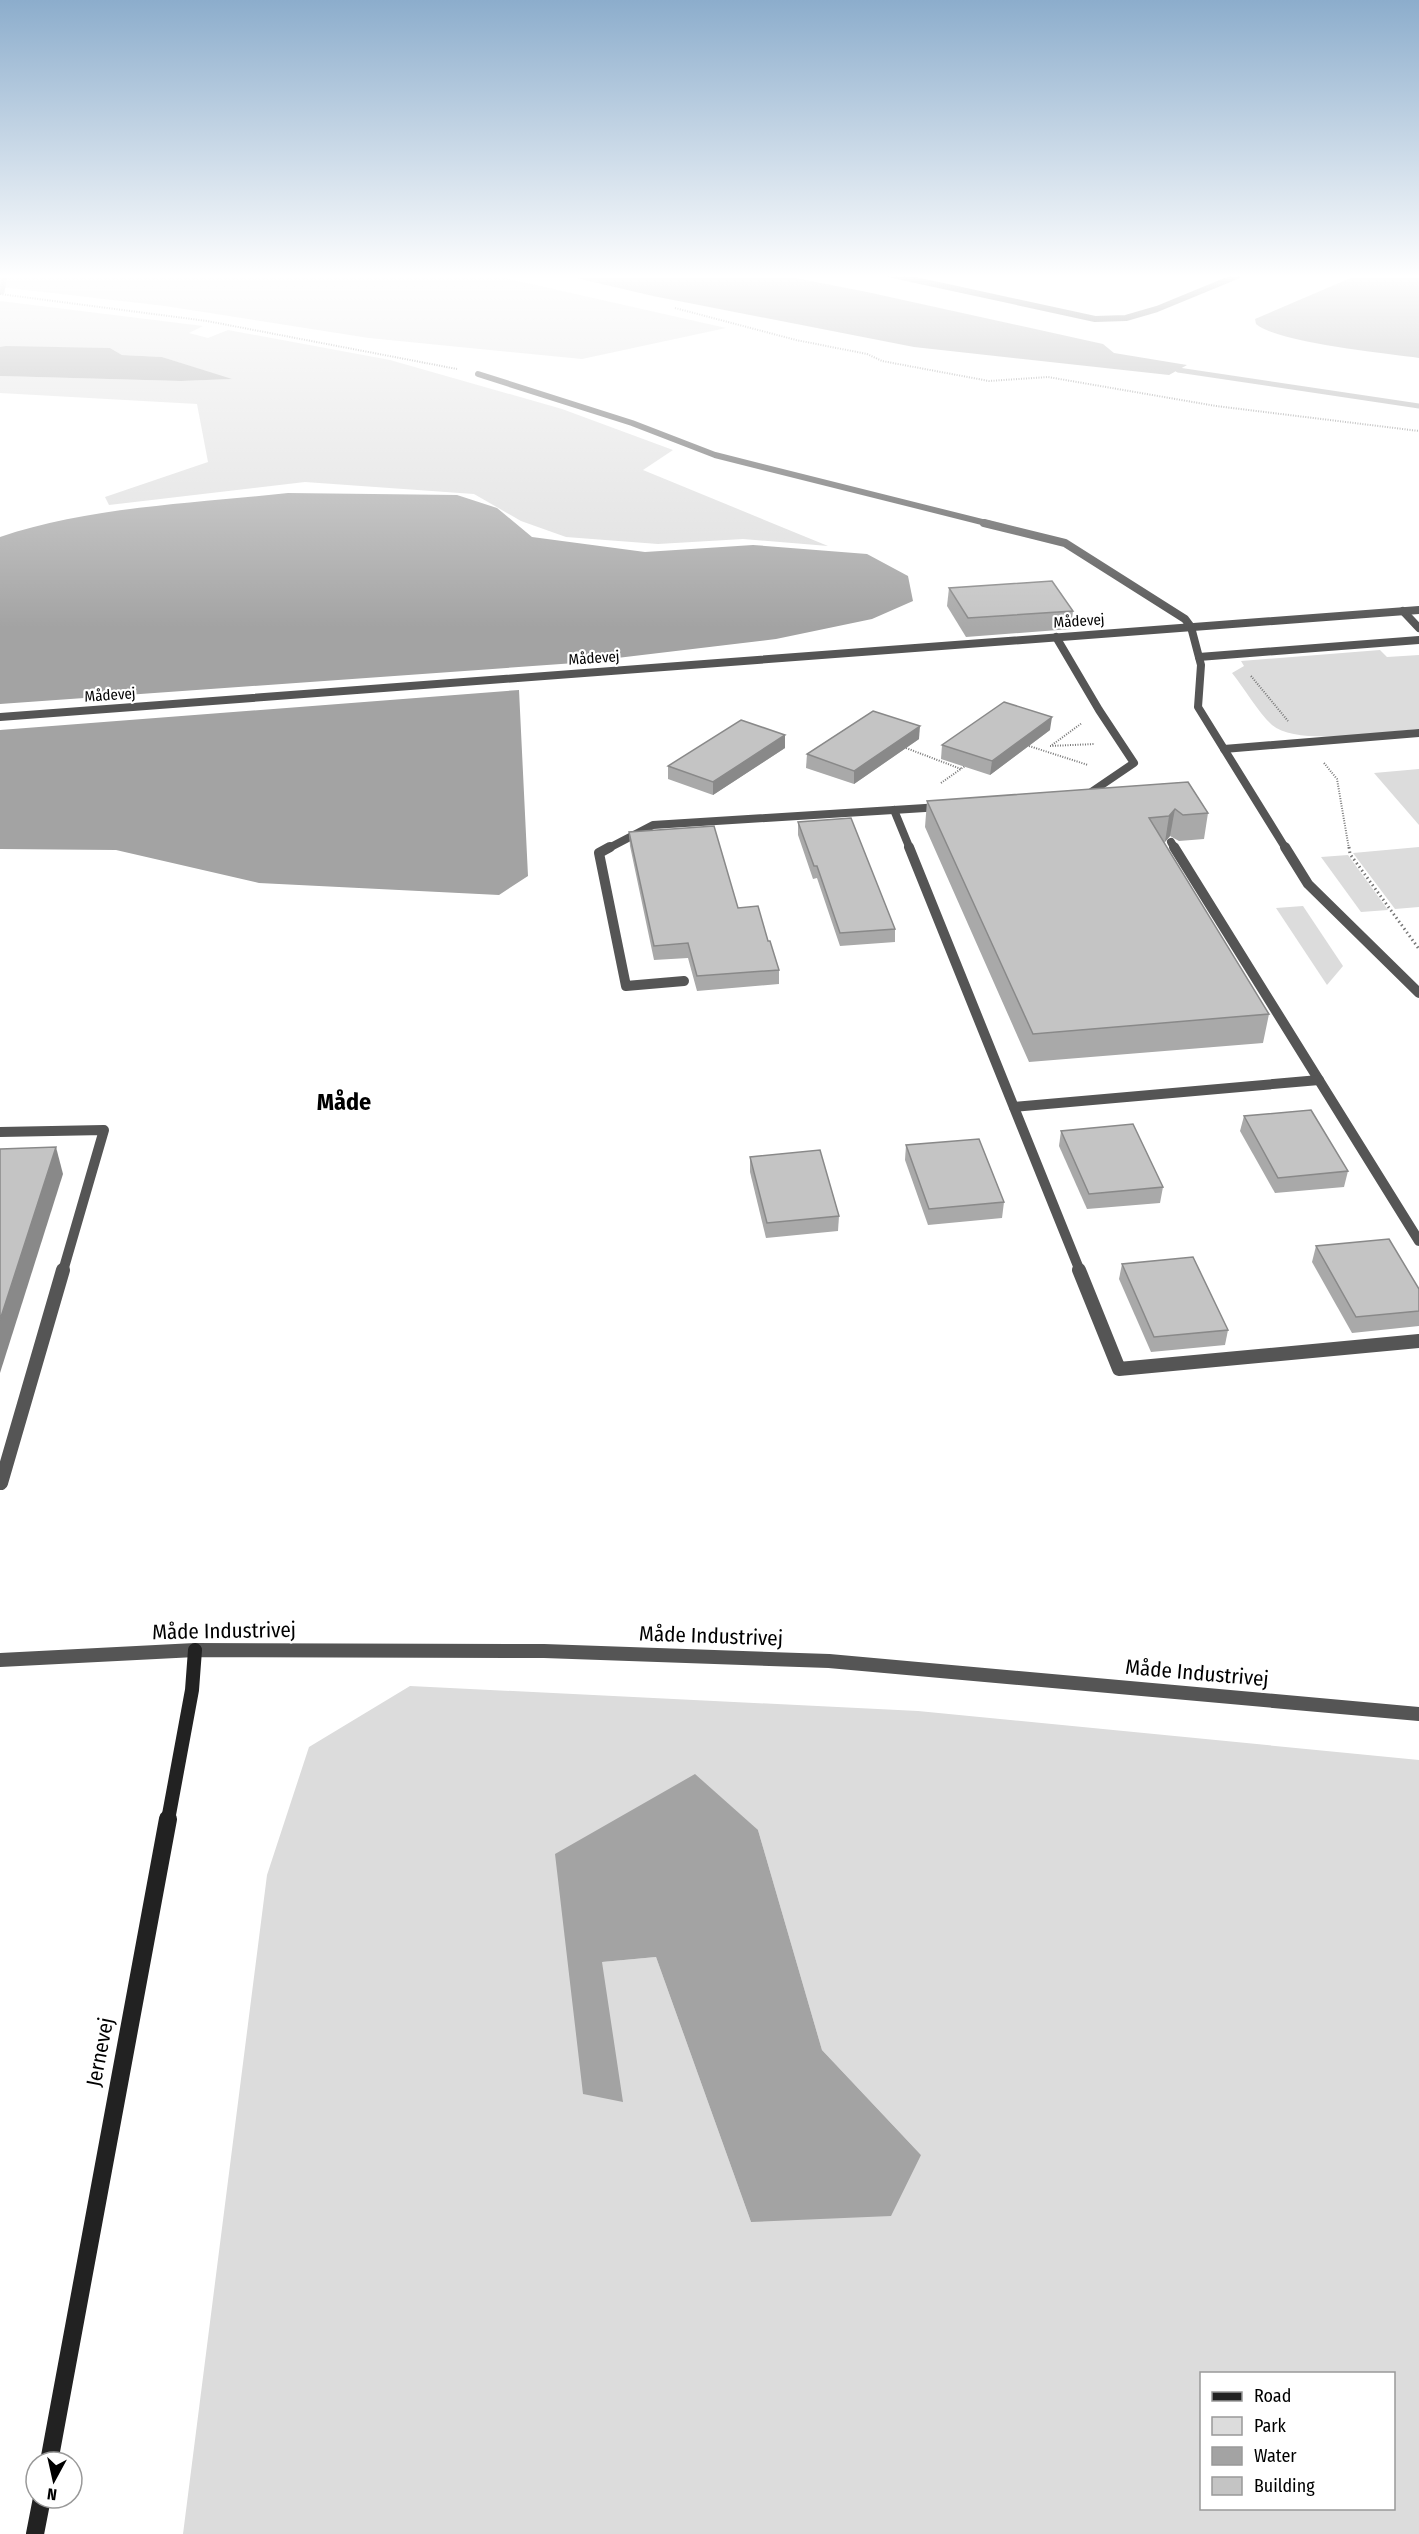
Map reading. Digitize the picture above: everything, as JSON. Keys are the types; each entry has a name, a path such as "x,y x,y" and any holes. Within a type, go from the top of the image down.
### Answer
{"street":[{"path":"535,392 632,423 715,455 1065,543 1185,618 1191,627 1201,665 1198,707 1308,884 1419,993"},
{"name":"Mådevej","path":"0,717 1419,610"},
{"path":"1402,611 1419,628"},
{"path":"1056,637 1099,710 1134,763 1085,797 1073,798"},
{"path":"1199,657 1419,639"},
{"path":"1224,749 1419,734"},
{"path":"684,981 626,986 599,852 653,825 954,806"},
{"path":"894,810 1119,1369 1419,1341"},
{"path":"1171,842 1419,1241"},
{"path":"1014,1107 1318,1080"},
{"path":"0,1132 104,1130 1,1483"},
{"name":"Måde Industrivej","path":"0,1660 195,1650 544,1651 829,1661 1419,1714"},
{"name":"Jernevej","path":"50,2450 192,1690 195,1650"},
{"path":"35,2534 40,2510"}],"path":[{"path":"1133,392 1419,431"},
{"path":"1254,670 1249,674 1337,779 1350,854 1419,949"},
{"path":"1044,751 1099,710"},
{"path":"1050,746 1120,742"},
{"path":"1029,746 1118,774"},
{"path":"906,748 962,769"}],"green space":[{"path":"503,392 562,409 673,450 643,470 828,546 743,539 658,544 566,537 521,521 474,494 305,482 109,505 105,497 208,462 197,404 0,393"},
{"path":"1380,650 1387,657 1419,655 1419,729 1342,736 1301,735 1284,732 1272,725 1256,707 1232,673 1244,666 1241,661"},
{"path":"1419,769 1419,825 1374,773"},
{"path":"1419,847 1419,907 1395,909 1353,853"},
{"path":"1348,855 1388,910 1361,912 1321,857"},
{"path":"1303,906 1343,966 1327,985 1276,908"},
{"path":"410,1686 918,1711 1419,1760 1419,2534 183,2534 267,1875 309,1747","holes":["758,1830 822,2050 921,2155 751,2222 656,1957 602,1962"]}],"water":[{"path":"288,493 457,495 497,508 532,537 645,552 753,545 867,554 908,576 913,601 872,619 776,639 575,663 0,704 0,537 69,519 105,513 179,503"},
{"path":"519,690 528,876 499,895 259,883 116,850 0,849 0,730"},
{"path":"695,1774 758,1830 822,2050 921,2155 891,2216 751,2222 656,1957 602,1962 623,2102 583,2094 555,1854"}],"building":[{"path":"1052,581 1073,611 968,618 949,588"},
{"path":"1004,702 1052,717 992,761 942,745"},
{"path":"873,711 920,726 854,771 807,754"},
{"path":"741,720 785,735 713,782 668,766"},
{"path":"1188,782 1208,813 1183,815 1175,809 1169,816 1149,818 1269,1014 1033,1034 927,801"},
{"path":"851,818 895,929 840,933 817,866 814,866 798,822"},
{"path":"714,826 738,908 758,906 779,970 697,976 688,943 654,946 629,832"},
{"path":"1311,1110 1348,1171 1278,1178 1244,1116"},
{"path":"1133,1124 1163,1187 1089,1194 1061,1131"},
{"path":"979,1139 1004,1202 929,1209 906,1145"},
{"path":"56,1147 0,1320 0,1149"},
{"path":"820,1150 839,1216 767,1223 750,1157"},
{"path":"1389,1239 1419,1289 1419,1311 1356,1317 1316,1246"},
{"path":"1193,1257 1228,1330 1154,1337 1122,1264"}],"waterway":[{"path":"1327,392 1419,406"}],"district":[{"name":"Måde","path":"344,1102"}]}
